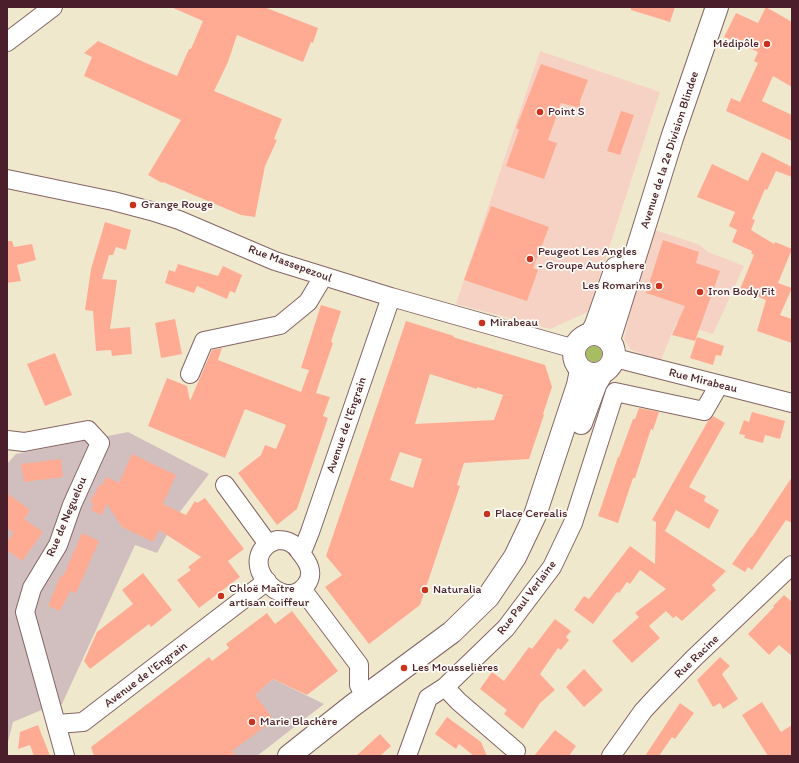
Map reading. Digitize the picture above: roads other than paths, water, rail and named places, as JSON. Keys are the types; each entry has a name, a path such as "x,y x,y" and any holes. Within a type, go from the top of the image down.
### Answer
{"main road":[{"name":"Avenue de la 2e Division Blindee","path":"604,351 596,325 703,7"},
{"name":"Avenue de la 2e Division Blindee","path":"307,756 347,725 445,655 472,630 494,608 510,587 537,540 547,517 584,412 596,383 604,351 672,138 717,7"},
{"path":"581,339 604,351 595,375 587,374 576,364 574,349 581,339"},
{"path":"289,756 365,696 452,632 488,597 515,557 535,515 578,385 581,370"}],"street":[{"path":"7,42 52,7"},
{"name":"Rue Massepezoul","path":"7,178 114,200 151,211 179,220 275,261 322,277 574,349"},
{"path":"190,374 204,341 280,325 308,302 322,277"},
{"name":"Avenue de l'Engrain","path":"300,552 304,547 310,532 391,297"},
{"name":"Rue Mirabeau","path":"604,351 719,385 792,403"},
{"name":"Rue Paul Verlaine","path":"407,756 428,698 445,687 506,628 552,567 573,523 615,392 704,411 719,385"},
{"name":"Rue de Neguelou","path":"7,440 24,442 88,430 100,443 72,505 58,545 32,588 25,612 65,756"},
{"path":"225,485 268,544"},
{"path":"276,540 284,540 296,546 300,552 308,562 310,569 308,582 302,589 292,594 278,592 273,588 258,566 260,552 268,544 276,540"},
{"name":"Rue Racine","path":"611,756 643,711 655,698 694,658 792,565"},
{"name":"Avenue de l'Engrain","path":"57,724 83,722 268,581"},
{"path":"302,589 359,665 359,685 365,696"},
{"path":"445,687 458,701 516,750"}],"place":[{"name":"Médipôle","path":"767,44"},
{"name":"Point S","path":"540,112"},
{"name":"Grange Rouge","path":"133,205"},
{"name":"Peugeot Les Angles - Groupe Autosphere","path":"530,259"},
{"name":"Les Romarins","path":"659,286"},
{"name":"Iron Body Fit","path":"700,292"},
{"name":"Mirabeau","path":"482,323"},
{"name":"Place Cerealis","path":"487,514"},
{"name":"Naturalia","path":"425,590"},
{"name":"Chloë Maître artisan coiffeur","path":"221,596"},
{"name":"Les Mousselières","path":"404,668"},
{"name":"Marie Blachère","path":"252,722"}]}
